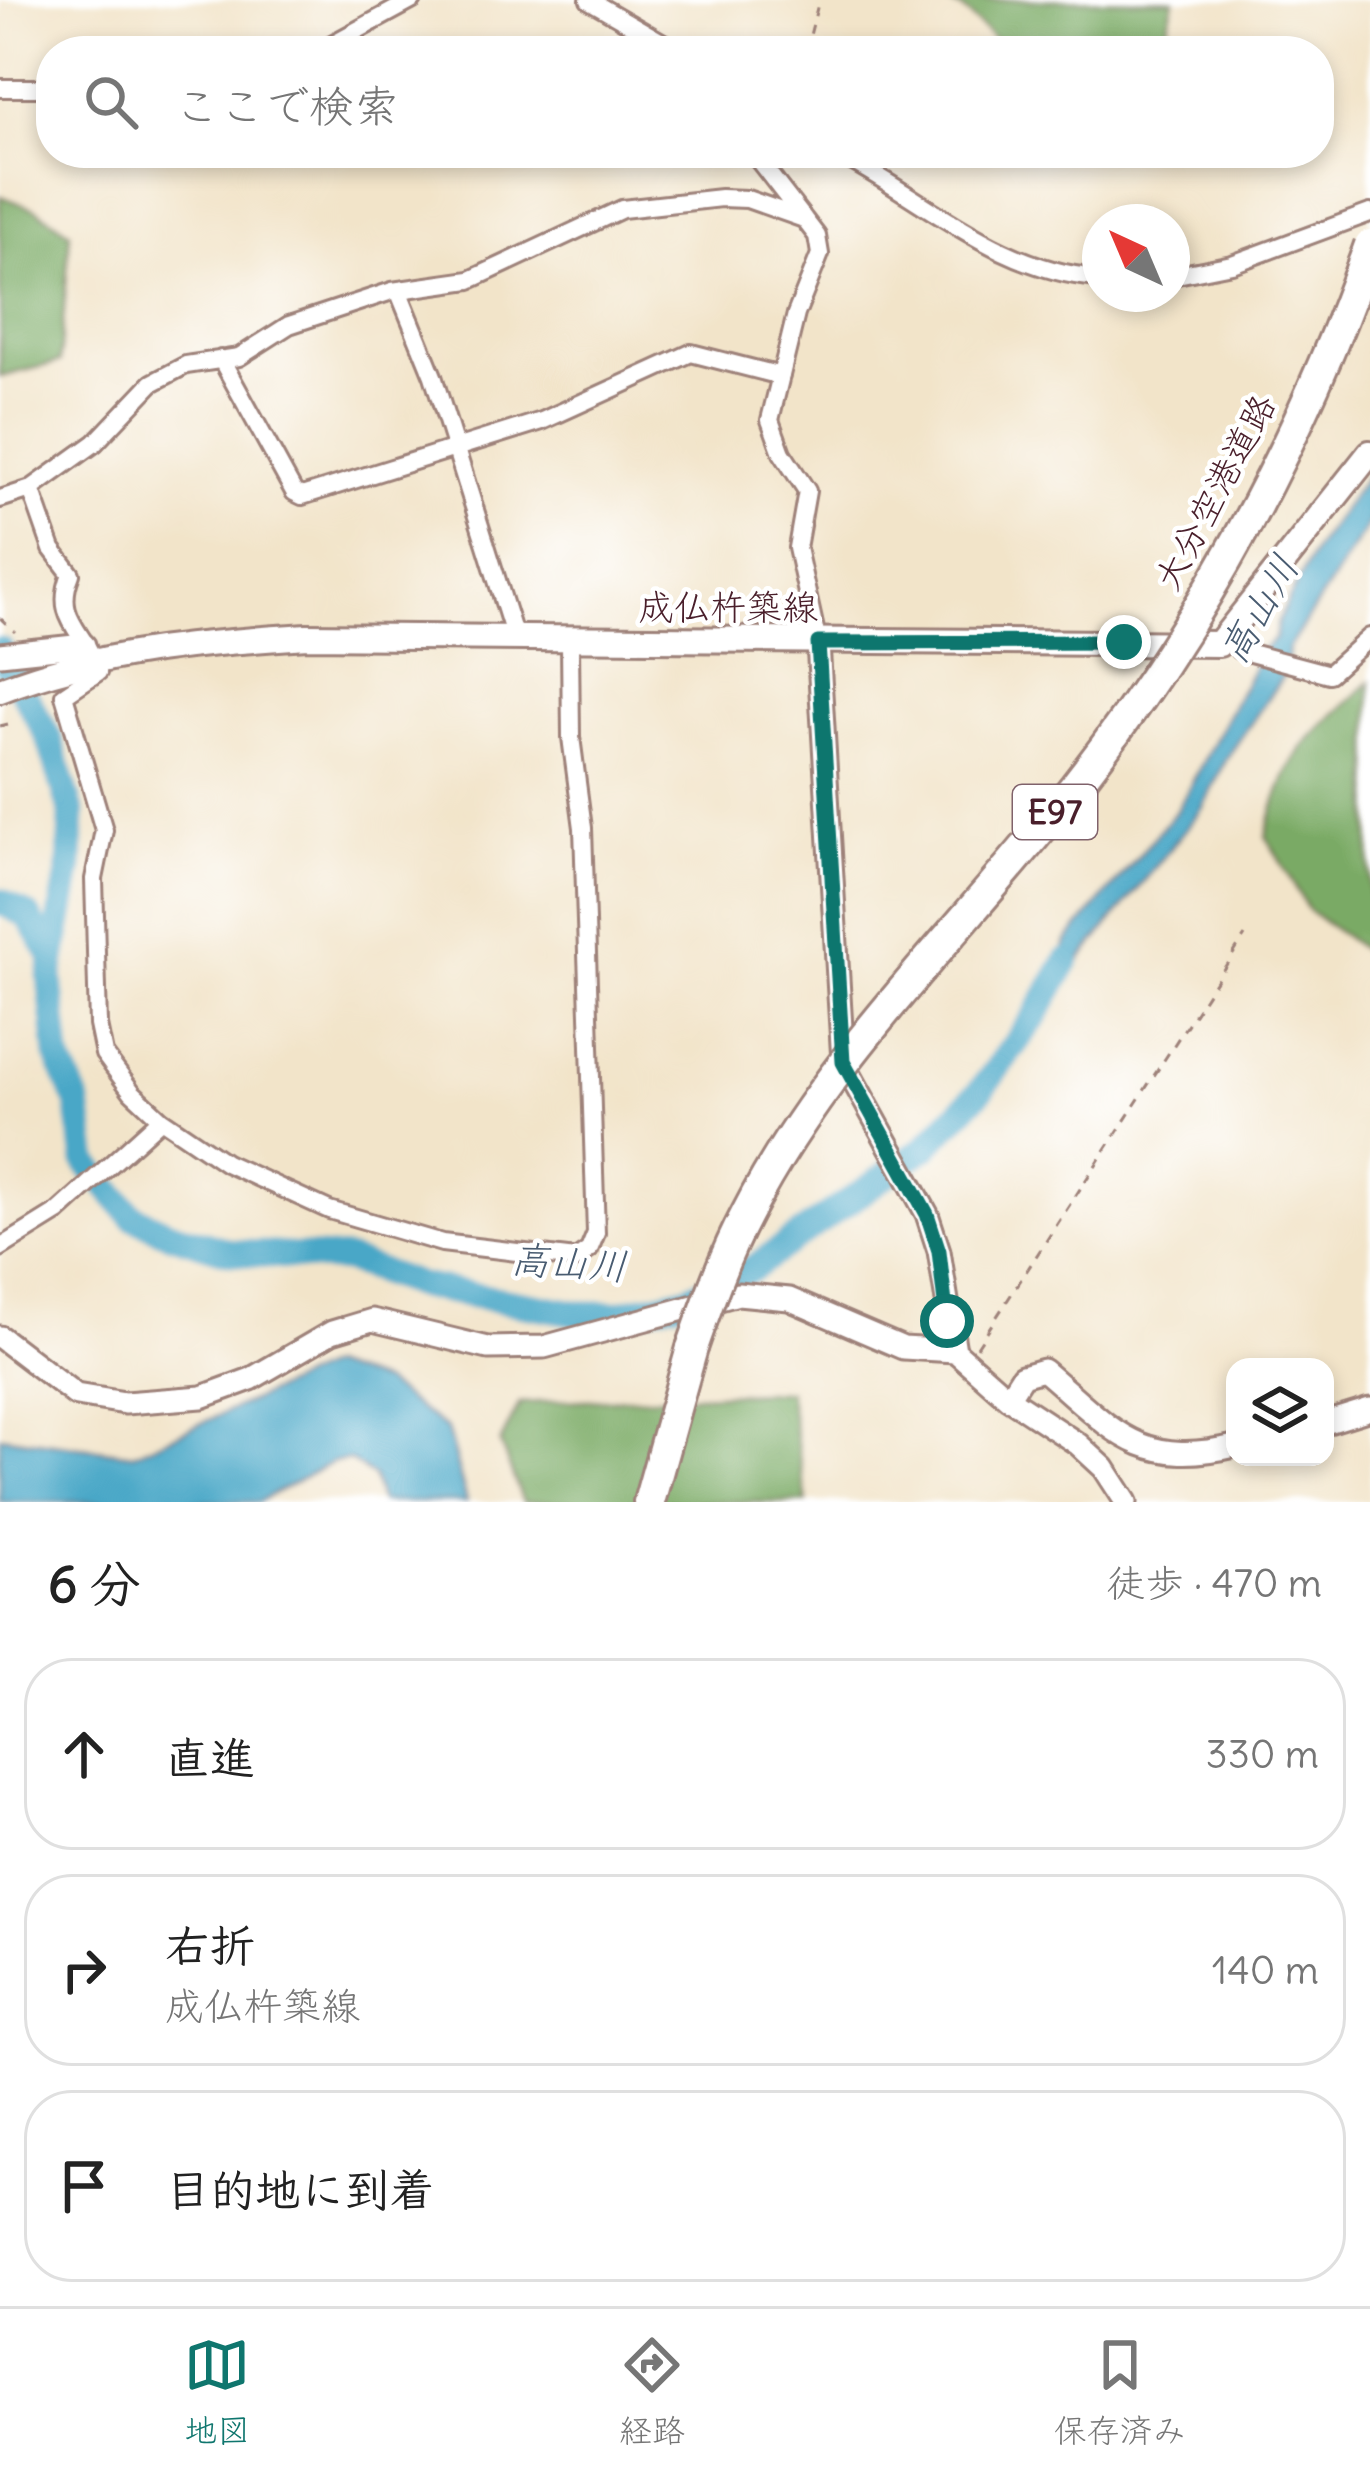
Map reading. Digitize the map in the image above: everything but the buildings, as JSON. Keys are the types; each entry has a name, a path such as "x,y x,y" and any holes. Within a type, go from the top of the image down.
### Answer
{"highway":[{"name":"大分空港道路","path":"653,1502 692,1348 747,1212 810,1112 1080,780 1173,650 1298,424 1370,245"}],"main road":[{"path":"1229,647 1370,453"},
{"name":"成仏杵築線","path":"0,690 89,652 307,636 1229,647"}],"street":[{"path":"341,36 383,7 413,0"},
{"path":"589,0 637,36"},
{"path":"620,23 646,36"},
{"path":"0,88 36,88"},
{"path":"765,168 818,236 820,254 796,314 770,420 782,453 807,491 797,548 818,643 843,1062 914,1188 939,1251 955,1351 1008,1399 1078,1444 1104,1468 1126,1502"},
{"path":"867,168 1002,251 1046,271 1082,276"},
{"path":"0,499 31,489 94,443 152,383 186,364 239,357 289,325 398,290 470,280 622,209 721,198 747,200 804,219"},
{"path":"1190,272 1232,264 1370,214"},
{"path":"398,290 456,449 516,641"},
{"path":"221,359 294,492 302,496 542,421 691,353 782,376"},
{"path":"31,489 52,549 71,574 62,596 64,610 98,672 93,680 64,694 104,830 94,879 98,1024 104,1054 115,1071 160,1119 279,1190 388,1231 442,1243 576,1259 590,1250 596,1233 583,828 571,737 570,642"},
{"path":"1229,647 1321,672 1337,671 1370,637"},
{"path":"0,654 89,652"},
{"path":"0,1248 26,1236 160,1119"},
{"path":"0,1336 76,1395 125,1403 202,1397 251,1379 332,1331 373,1320 488,1348 544,1347 738,1294 789,1299 903,1348 955,1351"},
{"path":"1008,1399 1022,1376 1043,1370 1133,1445 1199,1454 1226,1448"},
{"path":"1334,1420 1370,1409"}],"path":[{"path":"810,36 819,0"},
{"path":"0,726 8,724"},
{"path":"975,1372 977,1347 1244,936"}],"green space":[{"path":"937,0 1174,0 1166,36 991,36 961,8"},
{"path":"0,196 36,209 70,232 60,362 0,377"},
{"path":"1370,682 1370,955 1308,910 1266,836 1282,783 1302,748"},
{"path":"788,1391 807,1502 523,1502 500,1443 520,1403"}],"water":[{"path":"1370,471 1370,522 1288,649 1285,673 1227,758 1202,809 1042,1008 1067,941 1178,809 1263,649 1275,638 1278,621 1315,548"},
{"path":"328,1366 384,1383 447,1429 467,1502 380,1502 373,1476 349,1460 333,1462 258,1502 0,1502 0,1436 133,1454"}],"waterway":[{"name":"高山川","path":"0,650 49,738 72,814 70,866 50,977 58,1057 78,1103 86,1162 132,1216 231,1252 347,1260 420,1286 582,1314 617,1314 687,1298 750,1270 925,1148 982,1089 1036,1015 1067,961"},
{"path":"0,901 28,916 51,954"}],"route":[{"path":"947,1321 939,1251 927,1214 843,1062 818,643 1124,642"}]}
